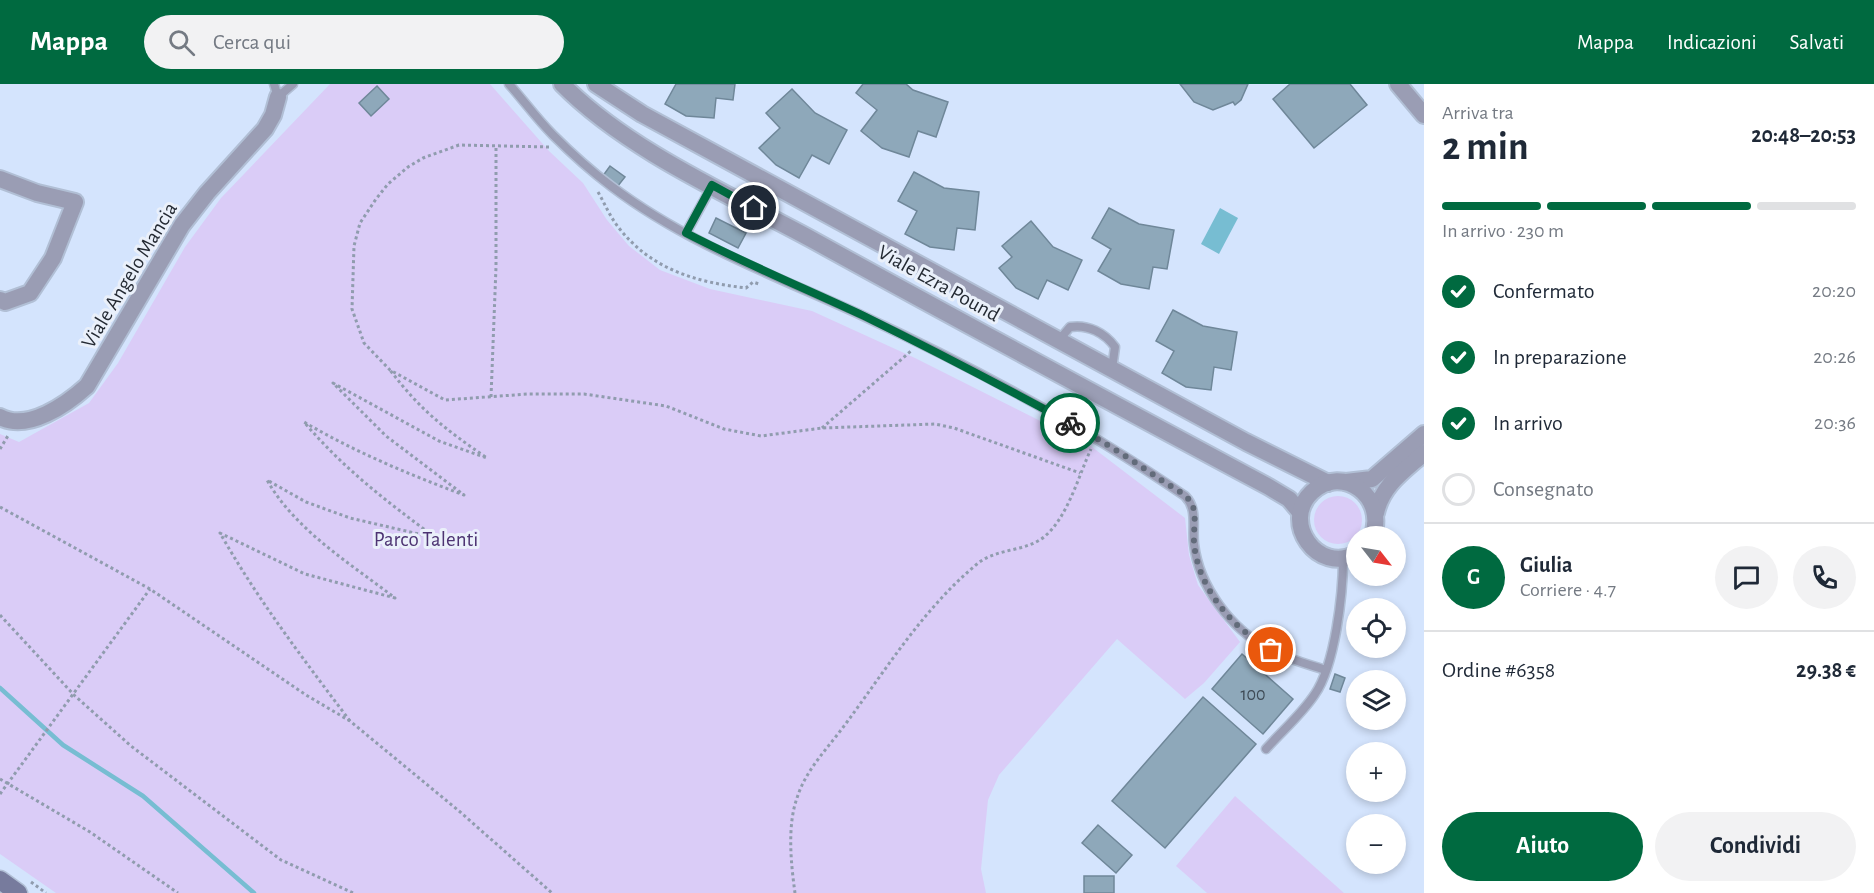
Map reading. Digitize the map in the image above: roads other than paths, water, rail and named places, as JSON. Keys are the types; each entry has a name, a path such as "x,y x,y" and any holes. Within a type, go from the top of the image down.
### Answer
{"street":[{"name":"Viale Ezra Pound","path":"562,84 621,132 712,185 1279,493 1300,512"},
{"name":"Viale Ezra Pound","path":"596,84 627,106 1292,466 1363,491 1372,501 1376,513"},
{"path":"1398,84 1424,115"},
{"name":"Viale Angelo Mancia","path":"0,417 15,422 30,419 63,404 87,386 182,225 207,193 265,129 273,115 276,90"},
{"path":"0,179 37,193 75,202 53,258 30,293 5,302 0,300"},
{"path":"929,304 943,279"},
{"path":"1166,431 1172,417 1181,406"},
{"path":"1346,556 1329,558 1310,547 1301,530 1300,512 1312,492 1335,483 1372,479 1424,434"},
{"path":"1375,526 1381,496 1389,484 1424,453"},
{"path":"0,880 18,893"}],"lane":[{"name":"Viale Angelo Mancia","path":"276,90 292,84"},
{"path":"509,84 553,135 603,180 638,205 746,264 863,316 1009,389 1115,449 1177,490 1192,506 1193,540 1199,568 1213,595 1232,621 1246,634 1271,650 1326,670"},
{"path":"686,233 712,185"},
{"path":"1059,340 1066,330 1074,326 1089,327 1106,336 1116,352 1112,369"},
{"path":"1266,749 1311,700 1326,670 1346,577"}],"water":[{"path":"1220,208 1238,218 1219,254 1201,244"}],"waterway":[{"path":"0,688 63,745 143,796 254,893"}],"park label":[{"name":"Parco Talenti","path":"426,539"}]}
